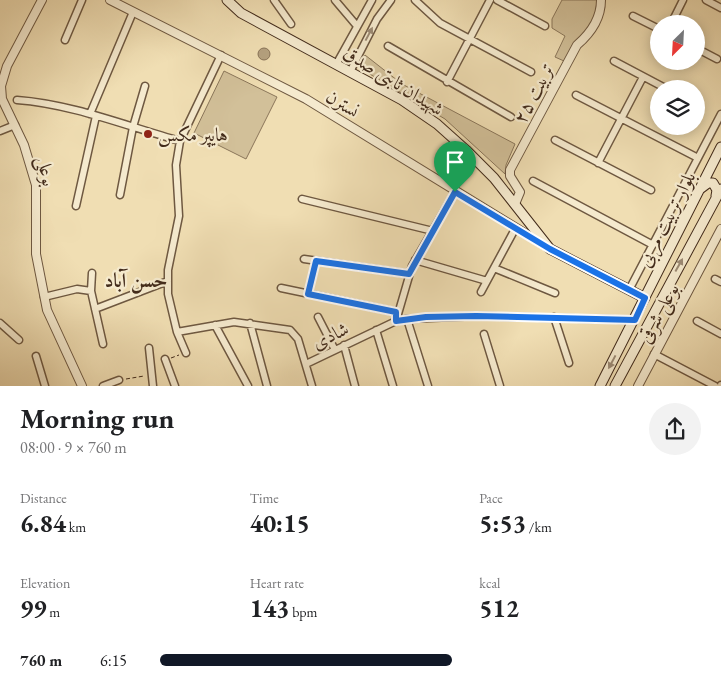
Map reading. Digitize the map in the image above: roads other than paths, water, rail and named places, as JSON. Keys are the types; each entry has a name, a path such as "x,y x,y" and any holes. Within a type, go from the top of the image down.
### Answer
{"main road":[{"name":"شهیدان ثابتی صدق","path":"227,0 241,14 351,70 402,100 437,124 466,150 515,204 550,249 645,298"},
{"name":"بلوار تربیت مربی","path":"602,382 721,147"},
{"path":"696,194 705,185 713,183 717,190 713,203"},
{"name":"بلوار تربیت مربی","path":"615,386 721,189"}],"street":[{"name":"بوعلی","path":"42,0 16,47 1,83 2,99 24,145 36,185 36,254 47,310 82,386"},
{"path":"65,40 82,0"},
{"name":"نسترن","path":"110,0 306,99 550,249"},
{"path":"274,0 291,24"},
{"path":"335,0 357,26"},
{"path":"337,63 372,0"},
{"path":"351,70 377,18 392,0"},
{"path":"415,0 440,23 531,72"},
{"path":"447,82 490,0"},
{"path":"497,0 545,26"},
{"name":"تربیت ۲۵","path":"515,204 520,192 510,176 510,170 577,45 588,36 601,12 601,0"},
{"path":"676,15 683,0"},
{"path":"706,0 721,8"},
{"path":"76,206 93,115 133,12"},
{"path":"633,16 650,24"},
{"path":"388,46 447,82 511,117"},
{"path":"705,53 717,59"},
{"path":"186,353 177,332 168,294 168,282 179,216 176,165 180,141 221,55"},
{"path":"614,61 650,80"},
{"path":"598,162 643,77"},
{"path":"120,195 133,127 145,86"},
{"path":"576,95 698,158"},
{"path":"16,100 45,103 93,115 180,141"},
{"path":"629,290 721,114"},
{"path":"0,131 15,125"},
{"path":"555,140 651,190"},
{"path":"532,181 653,245"},
{"path":"396,321 396,312 409,274 455,192"},
{"path":"302,199 433,231"},
{"path":"481,292 515,229"},
{"name":"بوعلی شرقی","path":"638,386 721,229"},
{"path":"304,259 409,274"},
{"path":"416,260 487,281"},
{"path":"494,268 555,293"},
{"path":"92,272 91,292 103,344"},
{"path":"95,308 168,282"},
{"path":"281,288 396,312"},
{"path":"44,297 77,289 91,292"},
{"path":"318,317 335,350"},
{"name":"شادی","path":"306,364 396,321 407,319 426,317 554,317 635,320"},
{"path":"554,317 568,363"},
{"path":"407,319 428,386"},
{"path":"697,322 721,334"},
{"path":"0,323 19,340"},
{"path":"177,332 215,325 250,323 290,330 294,333 312,386"},
{"path":"250,323 267,386"},
{"path":"215,325 248,386"},
{"path":"376,330 393,386"},
{"path":"484,334 500,386"},
{"path":"344,345 355,386"},
{"path":"149,348 153,386"},
{"path":"654,354 715,386"},
{"path":"36,356 45,386"},
{"path":"165,360 175,386"},
{"path":"103,386 119,380"},
{"path":"594,386 602,382"}],"place":[{"name":"هایپر مکس","path":"148,134"}],"district":[{"name":"حسن آباد","path":"136,280"}]}
